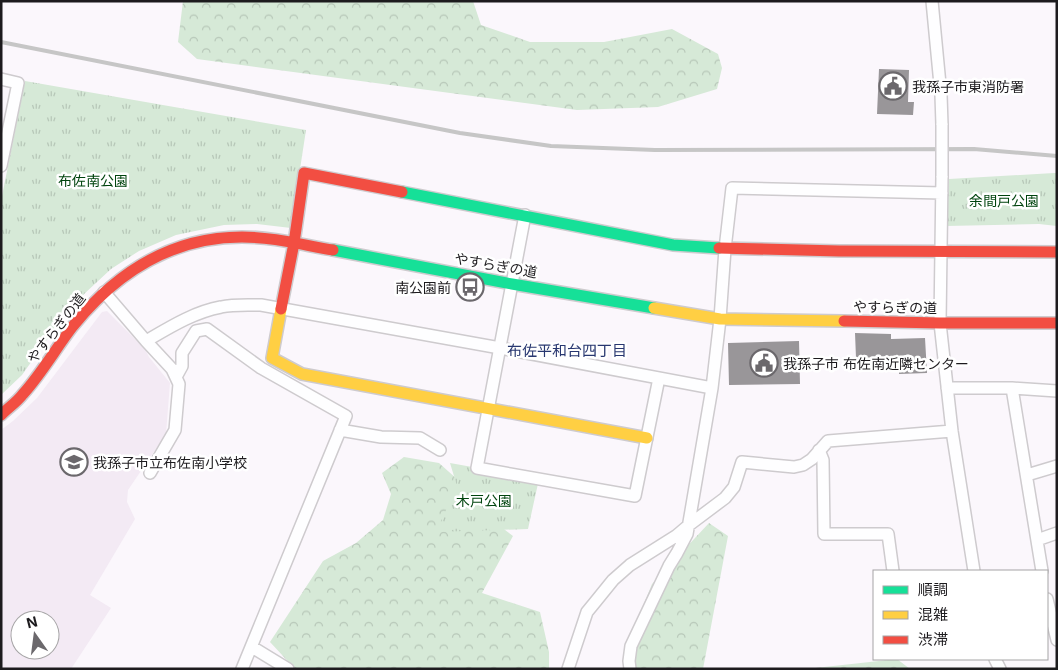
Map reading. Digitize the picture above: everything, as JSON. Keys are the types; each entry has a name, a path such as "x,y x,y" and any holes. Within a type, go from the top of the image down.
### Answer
{"street":[{"path":"932,1 942,125 940,323 952,432 974,570"},
{"path":"1,79 18,83 1,166"},
{"path":"647,438 302,374 272,358 294,243 304,173 673,244 830,252 1057,252"},
{"path":"630,669 628,661 631,646 669,566 687,534 689,525 712,388 732,188 942,193"},
{"path":"525,215 477,468 635,496 659,378"},
{"name":"やすらぎの道","path":"1,414 25,392 79,319 104,292 123,276 146,262 170,251 204,241 240,237 265,238 512,284 720,319 1057,323"},
{"path":"104,292 172,369 179,384 176,430 150,473"},
{"path":"146,341 173,324 220,307 243,304 261,305 712,388"},
{"path":"176,377 182,366 182,353 186,346 196,331 207,329 261,368 346,416 242,669"},
{"path":"947,388 1012,388 1057,391"},
{"path":"1012,388 1042,570"},
{"path":"340,430 381,437 420,438 440,450"},
{"path":"568,669 587,612 613,580 630,565 676,536 725,498 734,487 742,462 794,467 812,459 828,441 952,432"},
{"path":"819,450 823,460 824,534 888,534 893,570"},
{"path":"1027,475 1057,466"},
{"path":"1037,540 1057,533"},
{"path":"1048,607 1057,640"},
{"path":"252,647 288,669"}],"shaded area":[{"name":"我孫子市立布佐南小学校","path":"107,311 145,349 149,357 170,383 166,434 128,490 127,502 135,519 90,595 111,608 71,669 1,669 1,430 37,398 102,312"}],"green space":[{"path":"183,1 473,1 481,25 530,42 604,42 672,29 718,54 722,68 717,89 658,107 577,110 197,59 178,42"},
{"name":"布佐南公園","path":"25,81 306,130 291,228 257,224 224,225 176,235 139,251 111,269 83,295 53,331 22,375 1,395 1,201"},
{"name":"余間戸公園","path":"1057,173 1057,226 1039,224 946,226 949,179"},
{"path":"404,457 439,463 467,488 492,520 513,536 482,593 540,612 549,652 549,669 295,669 270,642 323,561 356,543 383,520 391,494 382,473"},
{"name":"木戸公園","path":"450,463 539,479 528,529 436,532 457,486"},
{"path":"709,523 728,536 703,669 633,669 627,645 652,584"},
{"path":"898,660 910,669 806,669"}],"building":[{"name":"我孫子市東消防署","path":"879,69 909,70 908,102 914,102 913,115 877,114"},
{"path":"855,333 891,334 891,339 925,338 927,373 899,374 899,359 856,358"},
{"name":"我孫子市 布佐南近隣センター","path":"799,341 800,384 729,385 728,343"}],"railway":[{"path":"1,42 460,133 551,146 655,150 974,149 1057,156"}],"traffic: fast":[{"path":"402,192 673,245 719,248"},
{"path":"333,250 512,284 654,308"}],"traffic: slow":[{"path":"654,308 720,319 844,321"},
{"path":"281,309 272,358 302,374 647,438"}],"traffic: jam":[{"path":"281,309 294,243 304,173 402,192"},
{"path":"1,415 30,386 73,326 90,307 127,275 169,251 192,243 242,237 277,240 333,250"},
{"path":"719,248 839,251 1057,252"},
{"path":"844,321 1057,323"}],"place":[{"name":"我孫子市東消防署","path":"893,86"},
{"name":"南公園前","path":"470,287"},
{"name":"我孫子市 布佐南近隣センター","path":"764,363"},
{"name":"我孫子市立布佐南小学校","path":"74,462"}],"district":[{"name":"布佐平和台四丁目","path":"567,350"}]}
